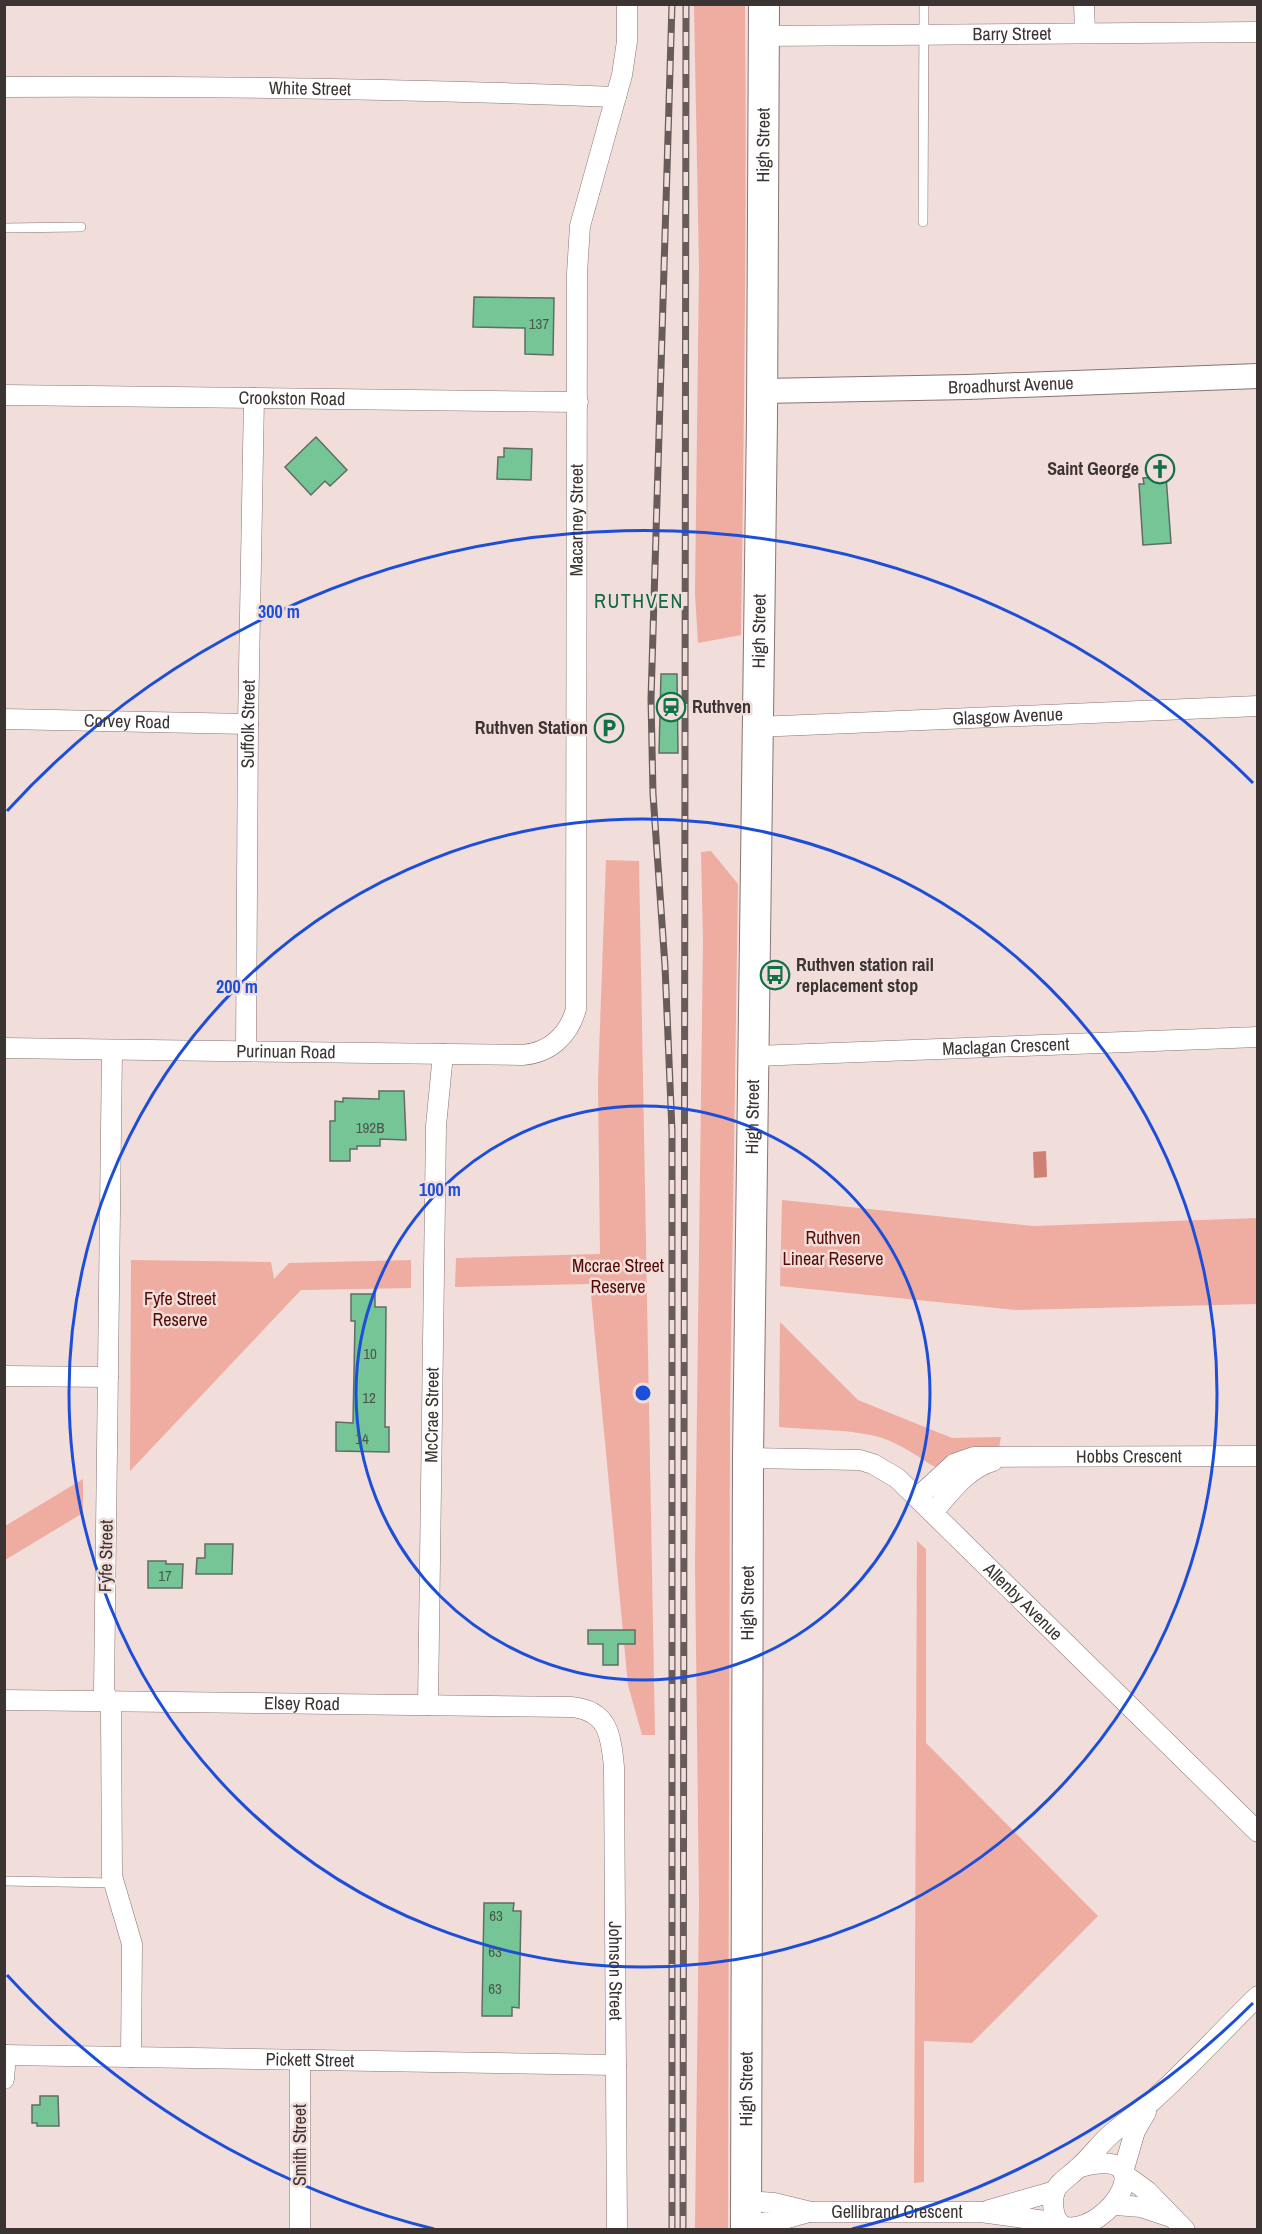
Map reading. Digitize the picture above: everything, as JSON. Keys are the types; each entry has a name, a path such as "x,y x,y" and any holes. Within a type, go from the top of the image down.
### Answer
{"main road":[{"name":"High Street","path":"746,2218 748,1458 763,392 764,4"}],"street":[{"name":"Macartney Street","path":"562,1038 569,1028 576,1009 577,273 580,226 616,97 627,41 627,4"},
{"path":"1084,4 1085,33"},
{"name":"Barry Street","path":"764,36 1257,32"},
{"name":"White Street","path":"4,87 159,86 616,97"},
{"name":"Broadhurst Avenue","path":"763,392 1257,376"},
{"name":"Crookston Road","path":"4,395 578,402"},
{"name":"Suffolk Street","path":"246,1051 248,724 254,398"},
{"name":"Glasgow Avenue","path":"758,726 1257,706"},
{"name":"Corvey Road","path":"4,720 248,724"},
{"name":"Maclagan Crescent","path":"754,1056 1257,1037"},
{"name":"Purinuan Road","path":"4,1048 531,1054 547,1048 562,1038"},
{"name":"Fyfe Street","path":"112,1050 104,1690 111,1711 113,1882 132,1944 131,2057"},
{"name":"McCrae Street","path":"428,1705 436,1054"},
{"path":"4,1376 108,1377"},
{"name":"Hobbs Crescent","path":"918,1497 954,1464 974,1457 1257,1456"},
{"name":"Allenby Avenue","path":"748,1458 860,1460 891,1474 918,1497 1257,1832"},
{"name":"Hobbs Crescent","path":"933,1512 964,1477 983,1464 1001,1458"},
{"name":"Elsey Road","path":"4,1700 571,1707 583,1708 598,1716"},
{"name":"Johnson Street","path":"598,1716 609,1733 614,1767 617,2229"},
{"path":"1151,2102 1135,2131 1124,2173 1124,2186 1116,2205 1092,2227 1063,2226 1053,2210 1055,2191 1108,2137 1151,2102 1257,1996"},
{"path":"4,2079 5,2055"},
{"name":"Pickett Street","path":"5,2055 616,2065"},
{"name":"Smith Street","path":"300,2060 300,2229"},
{"path":"1080,2167 1100,2162 1113,2164 1147,2191 1179,2224"},
{"name":"Gellibrand Crescent","path":"981,2212 1055,2191"},
{"name":"Gellibrand Crescent","path":"746,2218 774,2203 811,2212 981,2212 1063,2226"},
{"path":"1116,2205 1141,2207 1179,2224"}],"lane":[{"path":"923,222 924,4"},
{"path":"4,228 81,227"},
{"path":"4,1881 113,1882"}],"green space":[{"path":"694,5 745,5 746,84 741,635 698,643 695,594 699,267"},
{"path":"711,851 738,884 730,1412 728,2230 695,2229 699,1903 695,1564 703,941 701,852"},
{"name":"Mccrae Street Reserve","path":"606,860 639,861 655,1735 642,1735 628,1685 590,1284 455,1287 456,1258 600,1254 598,1081"},
{"name":"Ruthven Linear Reserve","path":"782,1200 1033,1226 1257,1218 1257,1304 1016,1310 780,1286"},
{"name":"Fyfe Street Reserve","path":"131,1260 271,1262 274,1279 289,1263 411,1260 411,1288 301,1290 130,1471"},
{"path":"780,1322 858,1400 952,1438 1001,1437 999,1448 943,1462 935,1467 896,1444 871,1435 779,1427"},
{"path":"83,1479 83,1513 5,1560 5,1526"},
{"path":"917,1541 926,1549 926,1743 1098,1916 972,2043 924,2041 924,2182 914,2183"}],"shaded area":[{"path":"1046,1151 1047,1177 1034,1178 1033,1152"}],"building":[{"path":"474,297 554,298 553,355 525,354 525,328 473,327"},
{"path":"316,437 347,470 330,486 325,481 311,495 285,467"},
{"path":"504,448 532,449 531,480 497,479 498,457 504,457"},
{"path":"1166,476 1171,543 1143,545 1139,484 1144,484 1143,478"},
{"path":"661,674 677,674 678,753 659,753"},
{"path":"379,1091 404,1091 406,1140 380,1139 380,1146 357,1146 357,1149 350,1149 350,1161 330,1161 330,1121 335,1121 335,1101 343,1102 343,1098 379,1099"},
{"path":"351,1294 375,1294 375,1307 386,1307 385,1427 389,1427 389,1452 336,1451 336,1422 353,1423 355,1321 351,1321"},
{"path":"205,1544 233,1544 232,1574 196,1574 197,1558 205,1558"},
{"path":"148,1561 183,1564 182,1588 148,1588"},
{"path":"588,1630 635,1630 635,1644 618,1644 618,1665 603,1665 603,1644 588,1644"},
{"path":"484,1903 514,1903 513,1911 521,1911 519,2008 512,2007 512,2016 482,2016"},
{"path":"40,2096 58,2096 59,2126 37,2126 37,2123 32,2123 32,2105 40,2105"}],"railway":[{"path":"672,4 651,699 653,794 665,966 672,1131 672,2230"},
{"path":"683,2230 686,4"}],"place":[{"name":"Saint George","path":"1160,469"},
{"name":"Ruthven","path":"671,707"},
{"name":"Ruthven Station","path":"609,728"},
{"name":"Ruthven station rail replacement stop","path":"775,975"}],"district":[{"name":"RUTHVEN","path":"639,601"}]}
